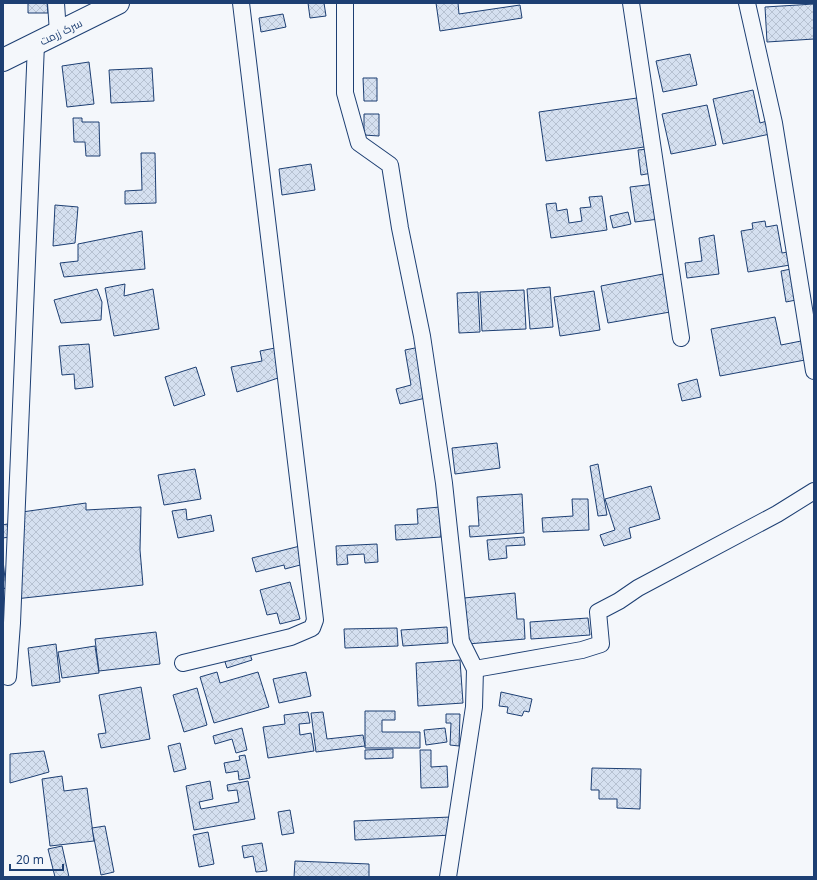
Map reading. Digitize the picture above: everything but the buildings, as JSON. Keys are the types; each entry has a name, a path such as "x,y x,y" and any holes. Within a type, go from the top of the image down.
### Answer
{"highway":[{"name":"سرک زرمت","path":"3,60 118,3"}],"street":[{"path":"56,3 58,33"},
{"path":"183,663 291,637 312,628 315,620 241,3"},
{"path":"345,3 345,93 359,143 390,165 400,228 424,344 444,483 461,641 475,669 474,707 448,877"},
{"path":"631,3 681,338"},
{"path":"747,3 774,123 814,372"},
{"path":"8,677 12,623 36,44"},
{"path":"475,669 582,650 601,644 598,612 619,601 645,584 777,514 814,491"}]}
